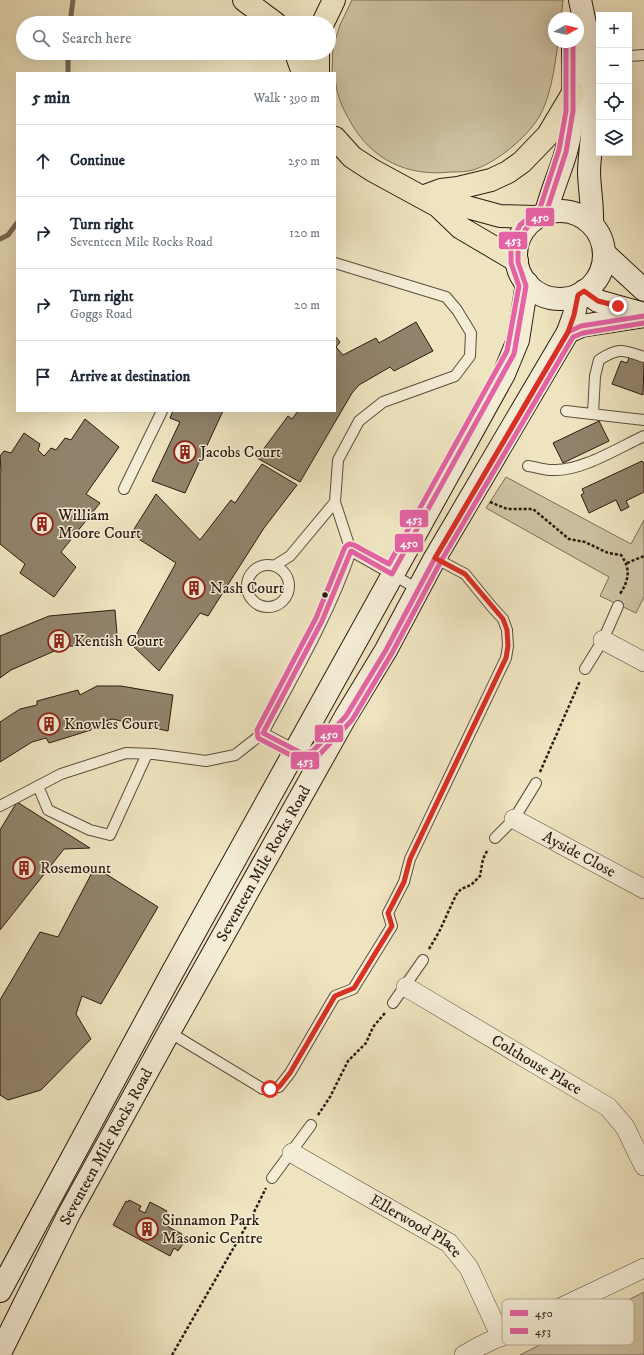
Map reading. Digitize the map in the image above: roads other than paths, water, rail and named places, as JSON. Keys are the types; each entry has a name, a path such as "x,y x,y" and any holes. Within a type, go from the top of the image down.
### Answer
{"highway":[{"path":"244,0 266,16"},
{"path":"326,16 334,0"},
{"path":"298,60 303,72"},
{"path":"318,60 318,72"},
{"path":"430,202 441,190 458,188 491,180 508,172 522,162 548,135 573,93"},
{"path":"336,139 352,157 430,202 461,228 517,261"},
{"path":"430,202 467,207 500,216 541,215"}],"main road":[{"path":"577,12 579,0"},
{"path":"579,0 588,50 593,92 589,170 592,224"},
{"path":"541,215 566,152 570,135 573,93 588,50"},
{"path":"558,211 570,212 582,217 592,224 598,233 604,253 602,268 595,281 581,293 564,298 550,298 537,292 527,283 520,273 517,261 517,248 520,236 527,226 541,215 558,211"},
{"path":"604,253 644,290"},
{"name":"Seventeen Mile Rocks Road","path":"0,1291 172,973 514,354 521,327 527,283"},
{"path":"581,293 598,301 644,315"},
{"name":"Seventeen Mile Rocks Road","path":"0,1353 70,1212 168,1032 346,716 386,650 435,558 568,332 581,293"},
{"path":"568,332 581,326 644,315"}],"street":[{"path":"603,640 644,662"},
{"name":"Ayside Close","path":"514,819 644,889"},
{"name":"Colthouse Place","path":"406,986 608,1107 625,1127 644,1166"},
{"name":"Ellerwood Place","path":"292,1153 450,1243 470,1268 501,1337"},
{"path":"580,1299 644,1268"},
{"path":"464,1355 501,1337"}],"lane":[{"path":"632,56 644,55"},
{"path":"0,806 61,774 126,753 206,761 235,755 263,732 319,630 342,578 351,551 335,502 338,460 359,421 383,402 455,376 470,356 471,333 457,310 446,297 336,263"},
{"path":"593,414 595,376 599,360 610,353 623,350 644,358"},
{"path":"566,411 642,419 644,409"},
{"path":"124,489 162,412"},
{"path":"528,466 552,470 567,469 580,465 644,436"},
{"path":"290,556 288,592 281,603 269,607 256,603 248,592 249,577 260,567 274,566 290,556 335,502"},
{"path":"351,551 418,589"},
{"path":"168,1032 263,1089 279,1087 290,1073 335,996 354,988 392,926 388,913 404,882 410,859 506,658 508,646 507,630 503,619 465,574 435,558"},
{"path":"274,566 280,569 288,579"},
{"path":"585,669 603,640 618,606"},
{"path":"263,732 303,754 313,751 346,716"},
{"path":"38,786 48,810 90,830 110,835 147,754"},
{"path":"495,838 514,819 536,783"},
{"path":"393,1003 423,960"},
{"path":"272,1178 292,1153 311,1125"}],"waterway":[{"path":"71,16 73,0"},
{"path":"68,60 68,72"},
{"path":"0,239 8,235 16,224"}],"place":[{"name":"Jacobs Court","path":"185,452"},
{"name":"William Moore Court","path":"42,524"},
{"name":"Nash Court","path":"194,588"},
{"name":"Kentish Court","path":"59,641"},
{"name":"Knowles Court","path":"49,724"},
{"name":"Rosemount","path":"24,868"},
{"name":"Sinnamon Park Masonic Centre","path":"147,1229"}]}
